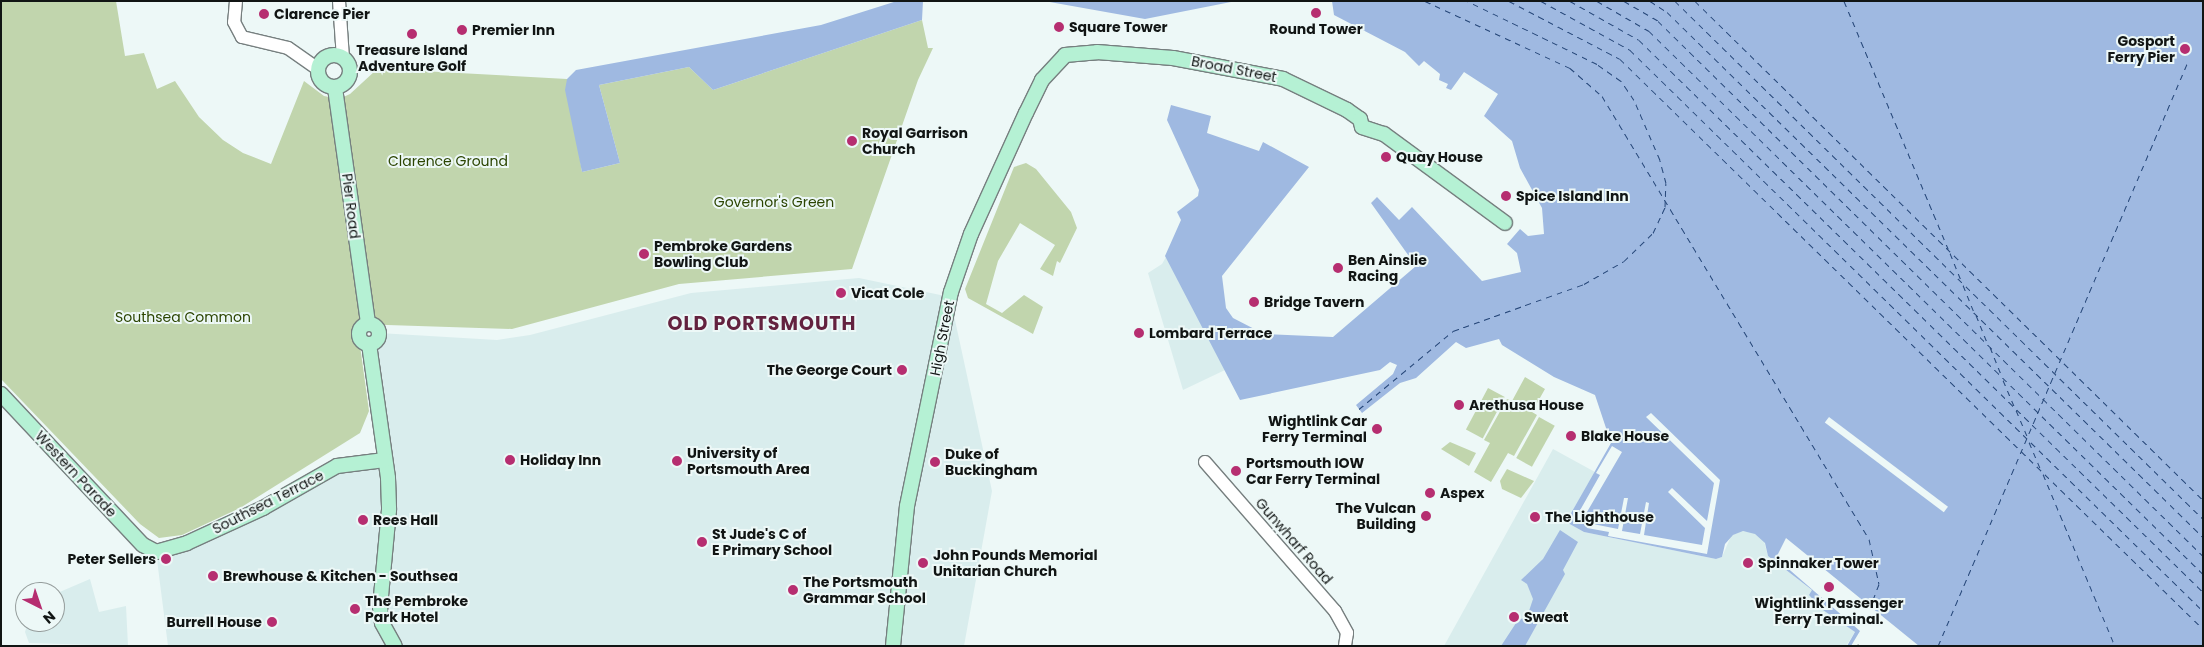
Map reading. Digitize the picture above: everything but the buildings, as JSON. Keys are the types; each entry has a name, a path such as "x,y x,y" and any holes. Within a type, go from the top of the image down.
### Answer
{"main road":[{"name":"Broad Street","path":"1065,54 1097,52 1173,58 1272,76 1321,94 1358,117 1362,127 1378,130 1505,223"},
{"name":"High Street","path":"893,646 907,506 951,292 971,234 1026,113 1042,80 1065,54"},
{"path":"327,56 343,58 350,66 350,76 345,84 336,88 322,83 318,69 327,56"},
{"name":"Pier Road","path":"336,88 368,324 358,335 369,344 385,460"},
{"name":"Western Parade","path":"1,394 153,552"},
{"path":"385,460 389,510 380,607 382,623 395,646"},
{"name":"Southsea Terrace","path":"153,552 186,544 263,508 337,466 385,460"}],"street":[{"path":"236,1 234,22 242,37 288,48 318,69"},
{"path":"339,1 343,58"},
{"name":"Gunwharf Road","path":"1205,462 1335,611 1347,633 1345,646"}],"shaded area":[{"path":"1166,257 1225,370 1183,390 1148,273 1162,264"},
{"name":"University of Portsmouth Area","path":"859,278 950,297 992,491 964,646 168,646 156,552 328,471 385,460 371,359 379,333 497,340 530,335 691,293"},
{"path":"1553,449 1595,472 1566,522 1584,532 1716,559 1722,557 1731,536 1741,531 1753,532 1764,541 1768,556 1813,591 1823,609 1855,632 1846,646 1444,646"},
{"path":"90,579 99,612 126,606 128,646 29,643 25,632 65,632 65,590"}],"green space":[{"name":"Southsea Common","path":"1,1 116,1 125,56 144,53 157,89 175,81 199,117 223,140 243,153 271,164 304,81 324,96 339,99 350,94 375,71 385,69 567,79 582,172 620,163 599,85 689,67 713,90 922,20 928,48 933,48 918,80 852,269 679,284 512,329 357,324 369,411 360,433 240,508 182,535 159,538 140,524 1,379"},
{"path":"1026,163 1036,169 1071,212 1077,228 1060,263 1057,261 1053,276 1040,269 1055,245 1020,223 998,261 986,304 1002,313 1024,295 1043,307 1033,334 968,298 965,289 1014,167"},
{"path":"1525,377 1545,389 1532,412 1537,415 1514,456 1508,453 1491,482 1474,472 1490,443 1484,440 1507,399 1512,401"},
{"path":"1488,388 1505,397 1483,438 1466,429"},
{"path":"1539,417 1555,426 1532,467 1516,458"},
{"path":"1450,442 1476,453 1469,466 1441,449"},
{"path":"1507,469 1534,481 1521,498 1502,489 1500,481"}],"water":[{"path":"897,1 923,1 922,20 713,90 689,67 599,85 620,163 582,172 565,90 567,79 576,70 821,25"},
{"path":"1044,1 1236,1 1145,19"},
{"path":"1332,1 2203,1 2203,646 1847,646 1855,632 1823,610 1809,595 1812,590 1768,556 1765,543 1755,534 1743,531 1733,535 1725,544 1722,557 1716,559 1584,532 1566,522 1611,443 1595,395 1554,377 1502,345 1499,339 1466,348 1456,342 1416,378 1400,383 1362,413 1356,405 1393,374 1397,365 1390,362 1380,370 1240,400 1165,256 1181,220 1177,212 1198,196 1199,190 1167,120 1171,105 1211,116 1207,133 1259,151 1263,142 1309,167 1222,276 1226,308 1233,318 1264,334 1333,337 1416,266 1371,203 1377,197 1399,220 1412,207 1482,281 1521,272 1517,253 1507,244 1520,229 1528,236 1544,234 1542,208 1520,168 1512,141 1484,116 1498,94 1464,72 1451,90 1446,88 1448,84 1439,80 1440,74 1424,61 1419,66 1405,52 1334,15"},
{"path":"1560,530 1578,542 1563,570 1565,574 1525,646 1501,646 1518,620 1527,617 1533,599 1527,584 1521,580 1543,559"}],"pier":[{"path":"1651,413 1720,480 1707,554 1608,536 1609,532 1587,528 1588,523 1618,529 1624,498 1628,498 1622,531 1640,534 1646,502 1649,503 1644,535 1702,545 1705,528 1668,492 1672,488 1707,521 1714,483 1646,417"},
{"path":"1829,417 1948,507 1944,512 1825,423"},
{"path":"1612,446 1622,452 1580,524 1574,521 1600,475 1596,473"},
{"path":"1786,538 1919,646 1851,646 1860,631 1776,558"}],"ferry route":[{"path":"1425,1 1570,68 1602,96 1869,539 1879,584 1870,607"},
{"path":"1359,409 1453,331 1584,284 1624,261 1653,233 1665,207 1666,183 1660,160 1634,100 1621,81 1597,64 1467,1"},
{"path":"1509,1 1620,59 2203,629"},
{"path":"1541,1 1630,50 2203,611"},
{"path":"1570,1 1639,40 2203,592"},
{"path":"1597,1 1649,31 2203,574"},
{"path":"1624,1 1658,21 2203,556"},
{"path":"1650,1 1667,12 2203,537"},
{"path":"1675,1 2203,519"},
{"path":"1695,1 2203,500"},
{"path":"1844,1 1948,249"},
{"path":"1938,646 2187,64"},
{"path":"1950,253 1962,282"},
{"path":"1963,285 1974,312"},
{"path":"1976,315 1988,344"},
{"path":"1990,347 2002,376"},
{"path":"2003,380 2014,406"},
{"path":"2016,410 2028,438"},
{"path":"2029,442 2041,470"},
{"path":"2043,474 2115,646"}],"place":[{"name":"Round Tower","path":"1316,13"},
{"name":"Clarence Pier","path":"264,14"},
{"name":"Square Tower","path":"1059,27"},
{"name":"Premier Inn","path":"462,30"},
{"name":"Treasure Island Adventure Golf","path":"412,34"},
{"name":"Gosport Ferry Pier","path":"2185,49"},
{"name":"Royal Garrison Church","path":"852,141"},
{"name":"Quay House","path":"1386,157"},
{"name":"Spice Island Inn","path":"1506,196"},
{"name":"Pembroke Gardens Bowling Club","path":"644,254"},
{"name":"Ben Ainslie Racing","path":"1338,268"},
{"name":"Vicat Cole","path":"841,293"},
{"name":"Bridge Tavern","path":"1254,302"},
{"name":"Lombard Terrace","path":"1139,333"},
{"name":"The George Court","path":"902,370"},
{"name":"Arethusa House","path":"1459,405"},
{"name":"Wightlink Car Ferry Terminal","path":"1377,429"},
{"name":"Blake House","path":"1571,436"},
{"name":"Holiday Inn","path":"510,460"},
{"name":"University of Portsmouth Area","path":"677,461"},
{"name":"Duke of Buckingham","path":"935,462"},
{"name":"Portsmouth IOW Car Ferry Terminal","path":"1236,471"},
{"name":"Aspex","path":"1430,493"},
{"name":"The Vulcan Building","path":"1426,516"},
{"name":"The Lighthouse","path":"1535,517"},
{"name":"Rees Hall","path":"363,520"},
{"name":"St Jude's C of E Primary School","path":"702,542"},
{"name":"Peter Sellers","path":"166,559"},
{"name":"John Pounds Memorial Unitarian Church","path":"923,563"},
{"name":"Spinnaker Tower","path":"1748,563"},
{"name":"Brewhouse & Kitchen - Southsea","path":"213,576"},
{"name":"Wightlink Passenger Ferry Terminal.","path":"1829,587"},
{"name":"The Portsmouth Grammar School","path":"793,590"},
{"name":"The Pembroke Park Hotel","path":"355,609"},
{"name":"Sweat","path":"1514,617"},
{"name":"Burrell House","path":"272,622"}],"district":[{"name":"OLD PORTSMOUTH","path":"762,324"}],"park label":[{"name":"Clarence Ground","path":"448,161"},
{"name":"Governor's Green","path":"774,202"}]}
